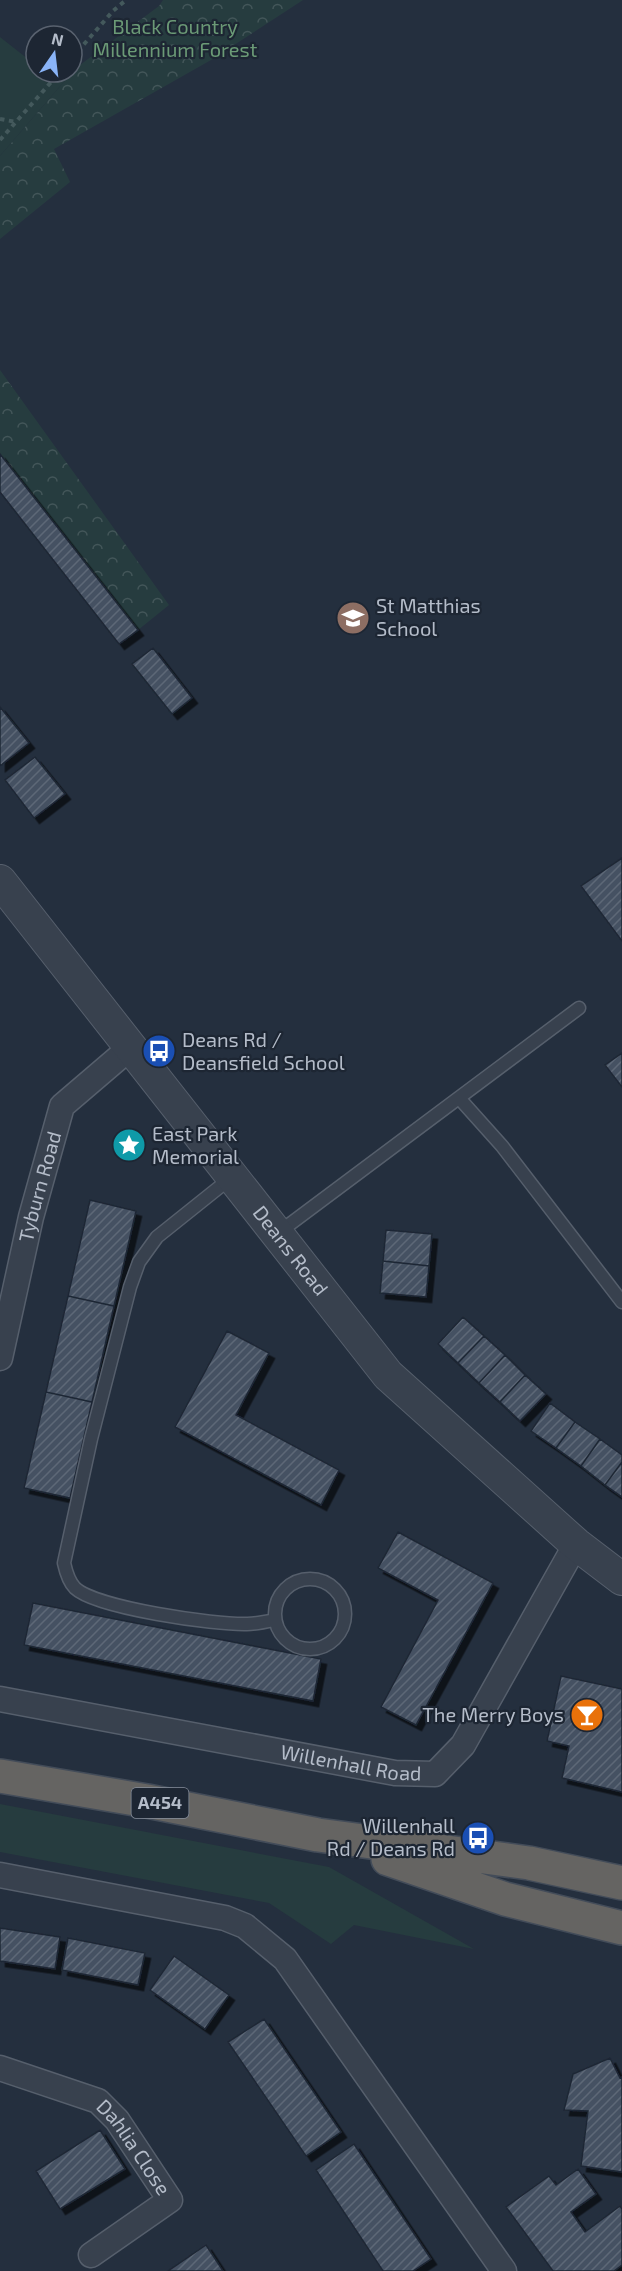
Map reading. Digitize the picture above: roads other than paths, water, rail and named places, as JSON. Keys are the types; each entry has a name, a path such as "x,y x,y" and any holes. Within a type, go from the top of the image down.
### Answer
{"highway":[{"name":"A454","path":"0,1776 147,1801 318,1835 529,1863 622,1883"},
{"name":"A454","path":"318,1835 505,1899 622,1928"}],"street":[{"name":"Deans Road","path":"0,881 388,1375 576,1544 622,1579"},
{"name":"Tyburn Road","path":"1,1351 31,1217 62,1106 131,1047"},
{"name":"Willenhall Road","path":"0,1699 395,1773 435,1774 463,1745 576,1544"},
{"path":"0,1875 225,1918 245,1926 285,1959 504,2271"},
{"name":"Dahlia Close","path":"0,2068 98,2101 117,2120 170,2200 91,2255"}],"lane":[{"path":"277,1234 579,1008"},
{"path":"459,1098 502,1146 622,1302"},
{"path":"232,1176 157,1237 138,1262 91,1440 64,1563 74,1587 88,1597 150,1612 202,1621 248,1624 274,1620"},
{"path":"304,1579 326,1582 335,1589 345,1610 345,1622 340,1633 332,1642 315,1649 296,1648 286,1641 278,1632 274,1620 274,1609 284,1589 304,1579"}],"place":[{"name":"St Matthias School","path":"353,618"},
{"name":"Deans Rd / Deansfield School","path":"159,1051"},
{"name":"East Park Memorial","path":"129,1145"},
{"name":"The Merry Boys","path":"587,1715"},
{"name":"Willenhall Rd / Deans Rd","path":"478,1838"}],"park label":[{"name":"Black Country Millennium Forest","path":"175,38"}]}
